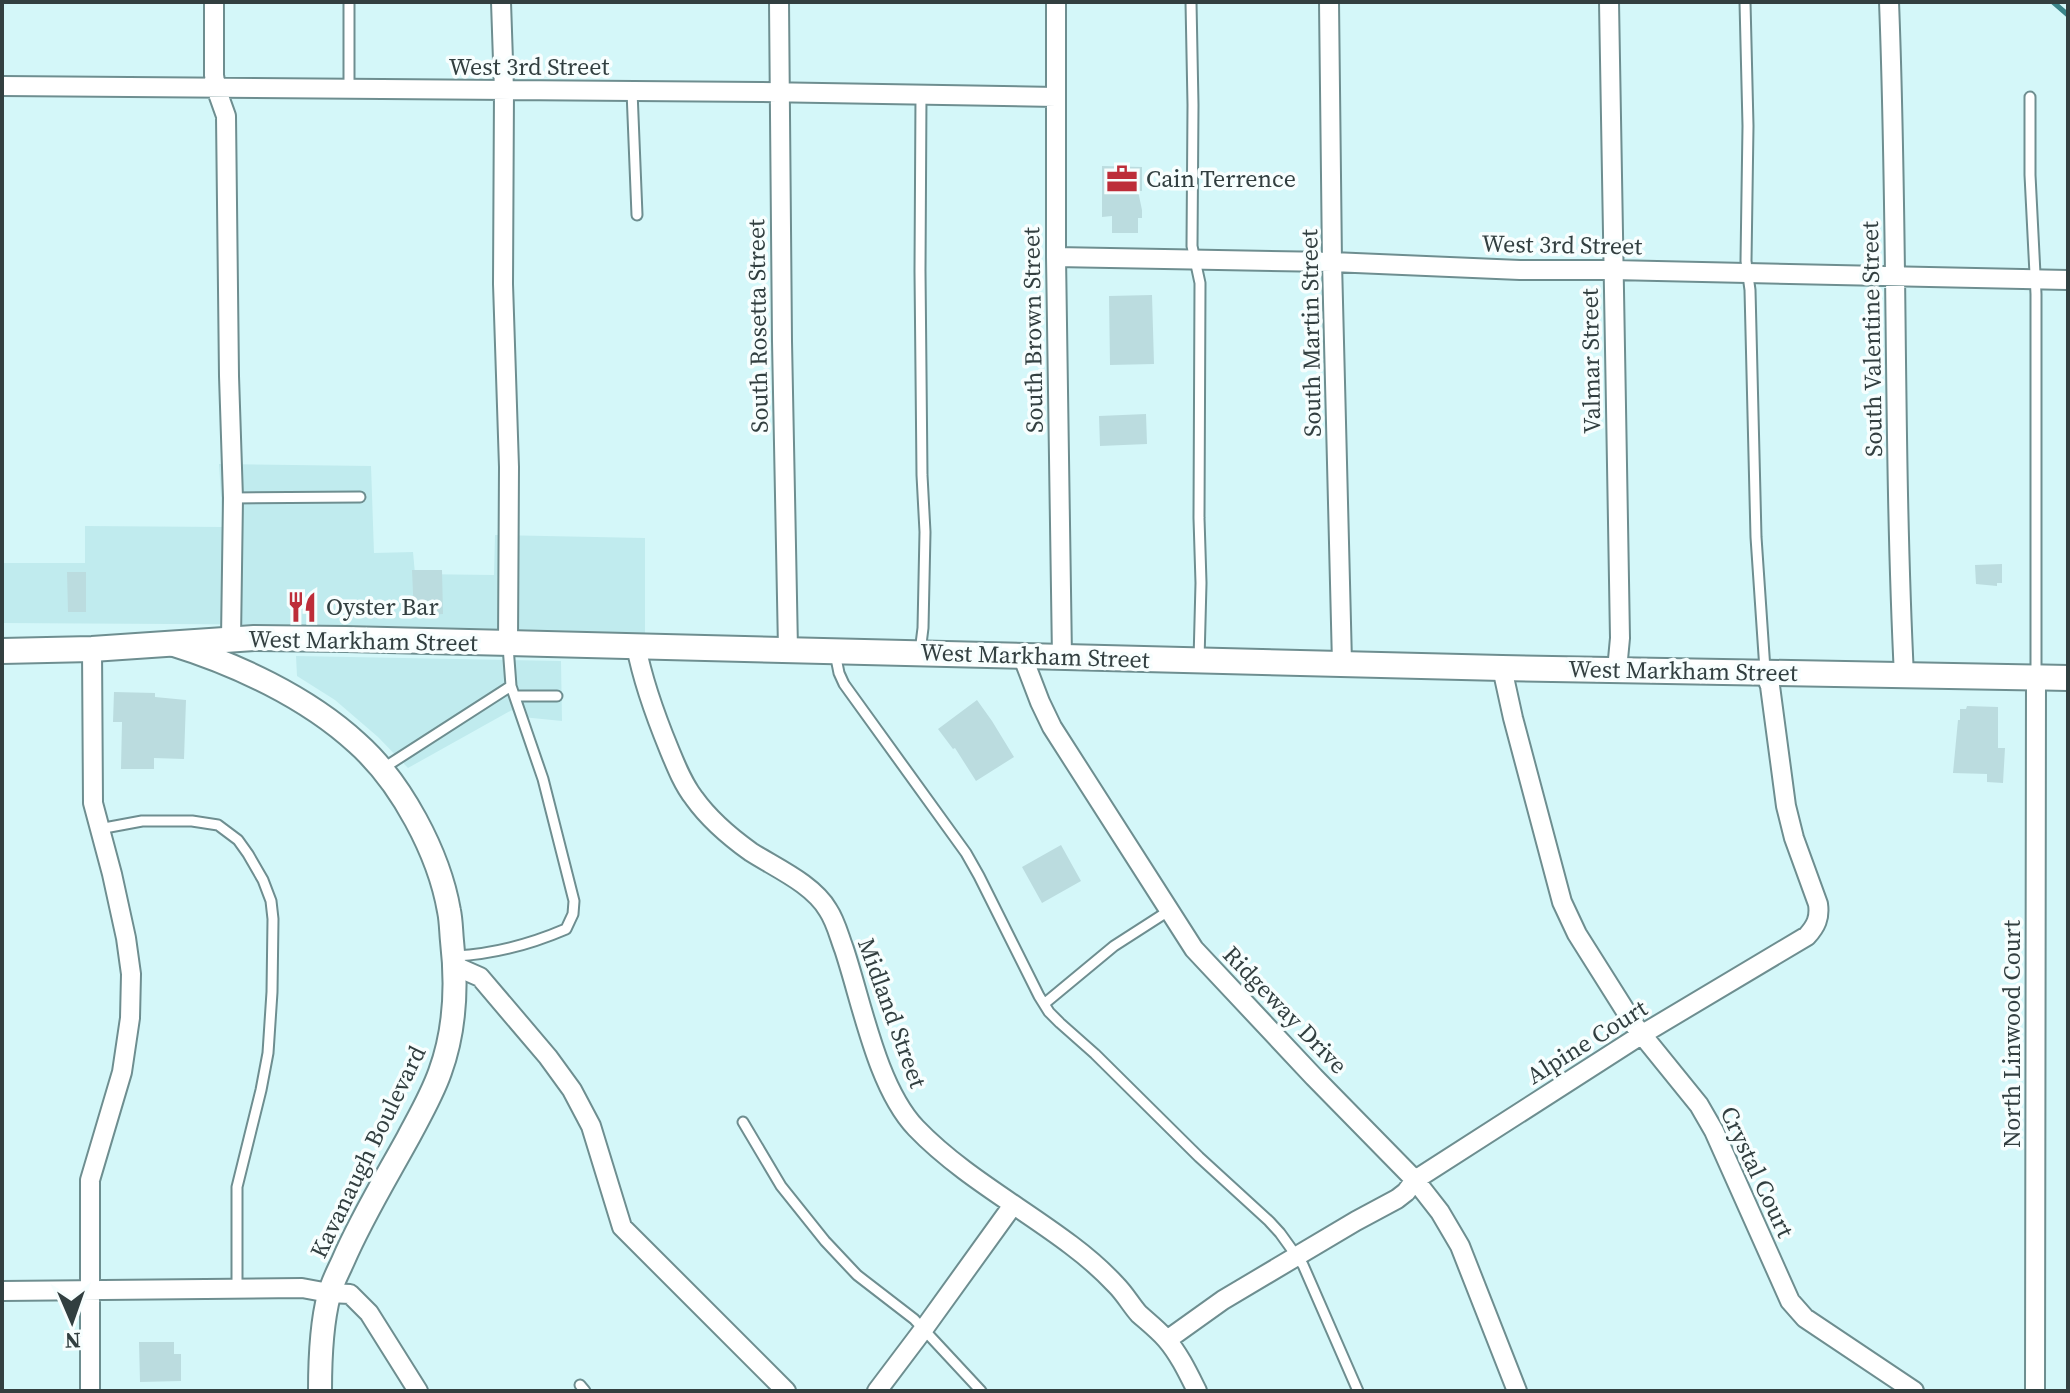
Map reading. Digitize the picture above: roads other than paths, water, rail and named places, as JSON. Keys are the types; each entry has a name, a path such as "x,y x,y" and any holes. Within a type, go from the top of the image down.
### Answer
{"main road":[{"name":"West Markham Street","path":"2,651 92,649 231,639 331,639 1502,668 2068,678"}],"street":[{"path":"214,2 214,75 226,116 233,498 231,639"},
{"path":"501,2 503,284 509,467 508,643"},
{"name":"South Rosetta Street","path":"779,2 788,649"},
{"name":"South Brown Street","path":"1056,2 1062,657"},
{"name":"South Martin Street","path":"1329,2 1342,663"},
{"name":"Valmar Street","path":"1609,2 1620,638 1617,670"},
{"name":"South Valentine Street","path":"1889,2 1904,676"},
{"name":"West 3rd Street","path":"2,86 1056,97"},
{"name":"West 3rd Street","path":"1056,257 1332,262 1520,270 2068,280"},
{"name":"Kavanaugh Boulevard","path":"170,643 292,696 358,743 382,769 422,831 449,910 454,961 446,1050 421,1113 351,1243 329,1293 320,1391"},
{"name":"Midland Street","path":"636,646 655,715 694,799 732,837 797,880 828,908 880,1064 915,1127 936,1147 1013,1205 1072,1245 1117,1286 1167,1340 1197,1391"},
{"path":"90,1391 90,1180 122,1072 130,1018 131,974 126,938 92,790 92,649"},
{"name":"Ridgeway Drive","path":"1022,655 1052,727 1194,949 1415,1180 1440,1212 1460,1246 1517,1391"},
{"name":"Crystal Court","path":"1502,668 1562,902 1577,934 1641,1035 1699,1105 1714,1131 1782,1286 1797,1311 1914,1391"},
{"name":"Alpine Court","path":"1167,1340 1223,1300 1397,1199 1415,1180 1641,1035 1807,936 1817,922 1818,904 1786,806 1770,686 1765,673"},
{"name":"North Linwood Court","path":"2035,1391 2036,678"},
{"path":"454,961 480,977 572,1090 591,1126 622,1227 786,1391"},
{"path":"877,1391 1013,1205"},
{"path":"2,1291 302,1288 342,1293 355,1297 369,1313 418,1391"}],"lane":[{"path":"349,2 349,89"},
{"path":"1191,2 1192,246 1200,283 1199,660"},
{"path":"1745,2 1747,273 1750,290 1756,537 1765,673"},
{"path":"632,91 637,215"},
{"path":"920,652 925,545 920,271 921,95"},
{"path":"2030,97 2036,294 2036,678"},
{"path":"233,498 360,497"},
{"path":"454,961 541,940 566,929 573,914 574,901 559,837 511,686 508,643"},
{"path":"834,650 844,684 973,864 1044,1004 1060,1023 1269,1221 1303,1265 1358,1391"},
{"path":"382,769 511,686"},
{"path":"515,696 557,696"},
{"path":"99,829 142,821 192,821 218,825 238,840 248,854 271,901 272,992 268,1053 237,1187 237,1288"},
{"path":"1044,1004 1114,946 1170,910"},
{"path":"743,1122 781,1186 825,1241 857,1275 914,1319 981,1391"}],"waterway":[{"path":"2053,2 2068,15"}],"place":[{"name":"Cain Terrence","path":"1122,179"},
{"name":"Oyster Bar","path":"302,607"}]}
